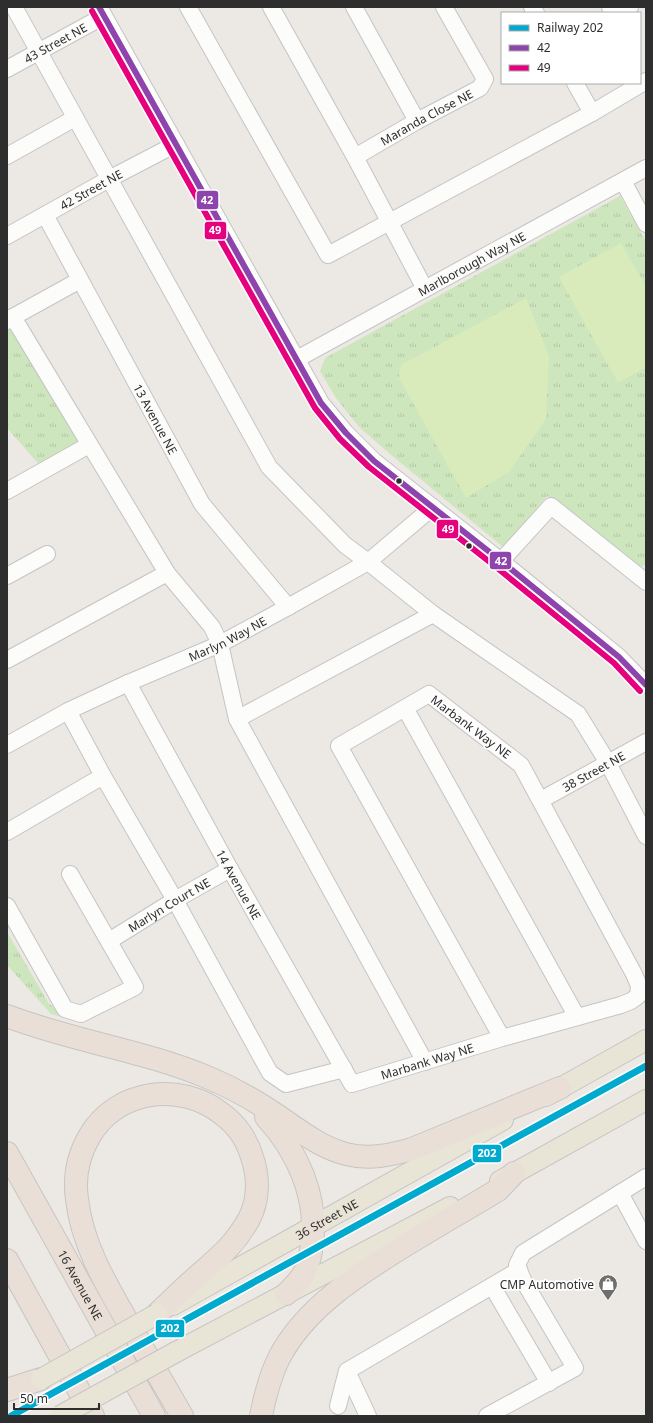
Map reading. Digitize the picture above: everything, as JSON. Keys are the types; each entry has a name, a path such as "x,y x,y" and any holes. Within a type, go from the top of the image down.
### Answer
{"highway":[{"path":"7,1016 50,1030 158,1060 206,1076 238,1092 278,1116 319,1144 348,1154 378,1157 412,1149 560,1088"},
{"path":"238,1092 260,1111 273,1125 290,1148 308,1191 313,1226 310,1256 304,1274 298,1283 286,1294"},
{"path":"158,1314 192,1281 224,1254 233,1242 249,1218 254,1206 257,1182 256,1168 250,1151 236,1126 213,1106 187,1096 170,1094 154,1094 130,1101 111,1112 98,1124 89,1137 82,1152 77,1167 76,1183 77,1200 84,1233 99,1270 182,1416"},
{"name":"16 Avenue NE","path":"7,1153 154,1416"},
{"path":"261,1416 264,1399 279,1358 303,1323 316,1309 360,1273 498,1190 514,1173"},
{"path":"7,1260 93,1416"},
{"path":"7,1286 22,1306 61,1372 80,1394"},
{"path":"7,1390 40,1379"}],"main road":[{"name":"36 Street NE","path":"7,1398 646,1040"},
{"path":"60,1416 176,1352 514,1173 646,1100"}],"street":[{"path":"14,7 269,467 345,545 433,614 578,714 608,763 646,836"},
{"path":"188,7 328,255 592,113 641,84"},
{"path":"271,7 355,157 425,289"},
{"path":"354,7 417,121"},
{"name":"Maranda Close NE","path":"355,157 417,121 480,88 485,79 444,7"},
{"path":"621,12 630,7"},
{"path":"102,11 321,403 346,432 374,460 619,657 646,685"},
{"name":"43 Street NE","path":"7,69 39,51 102,11"},
{"path":"576,84 592,113"},
{"path":"7,156 75,118"},
{"name":"42 Street NE","path":"7,236 108,179 176,144"},
{"name":"Marlborough Way NE","path":"297,359 623,182 646,168"},
{"path":"623,182 646,224"},
{"name":"13 Avenue NE","path":"45,215 202,504 288,607"},
{"path":"80,280 10,319 167,573 212,627 220,644 237,719 425,1062"},
{"path":"7,491 89,445"},
{"path":"501,561 551,506 646,582"},
{"name":"Marlyn Way NE","path":"7,745 68,711 128,683 220,644 288,607 368,562 433,507"},
{"path":"7,576 47,554"},
{"path":"7,660 167,573"},
{"path":"237,719 433,614"},
{"name":"14 Avenue NE","path":"128,683 230,869 352,1084"},
{"name":"Marbank Way NE","path":"352,1084 502,1038 622,1005 642,998 634,974 521,765 429,694 339,746 502,1038"},
{"path":"405,708 576,1017"},
{"path":"68,711 103,776 175,900 270,1073 286,1084 344,1069"},
{"name":"38 Street NE","path":"541,800 646,742"},
{"path":"7,832 103,776"},
{"name":"Marlyn Court NE","path":"109,941 175,900 230,869"},
{"path":"7,906 65,1009 81,1014 135,987 70,874"},
{"path":"487,1416 575,1368 523,1280 517,1265 523,1253 646,1177"},
{"path":"620,1193 646,1241"},
{"path":"338,1406 347,1371 519,1270"},
{"path":"492,1286 548,1383"},
{"path":"347,1371 368,1416"}],"green space":[{"path":"620,196 646,242 646,564 639,568 547,496 503,547 359,427 336,398 320,371 325,358"},
{"path":"621,243 646,287 646,367 618,383 559,277"},
{"path":"526,298 549,356 546,419 509,472 466,498 399,378 401,365"},
{"path":"7,321 89,445 44,470 7,428"},
{"path":"7,932 49,1004 64,1015 77,1018 76,1021 51,1014 7,965"}],"rail line":[{"name":"202","path":"11,1416 646,1066"}],"transit line":[{"name":"42","path":"99,7 321,403 346,433 374,461 501,561 619,657 646,685"},
{"name":"49","path":"92,11 315,408 340,439 369,467 496,567 614,663 640,691"}],"place":[{"name":"CMP Automotive","path":"608,1301"}]}
